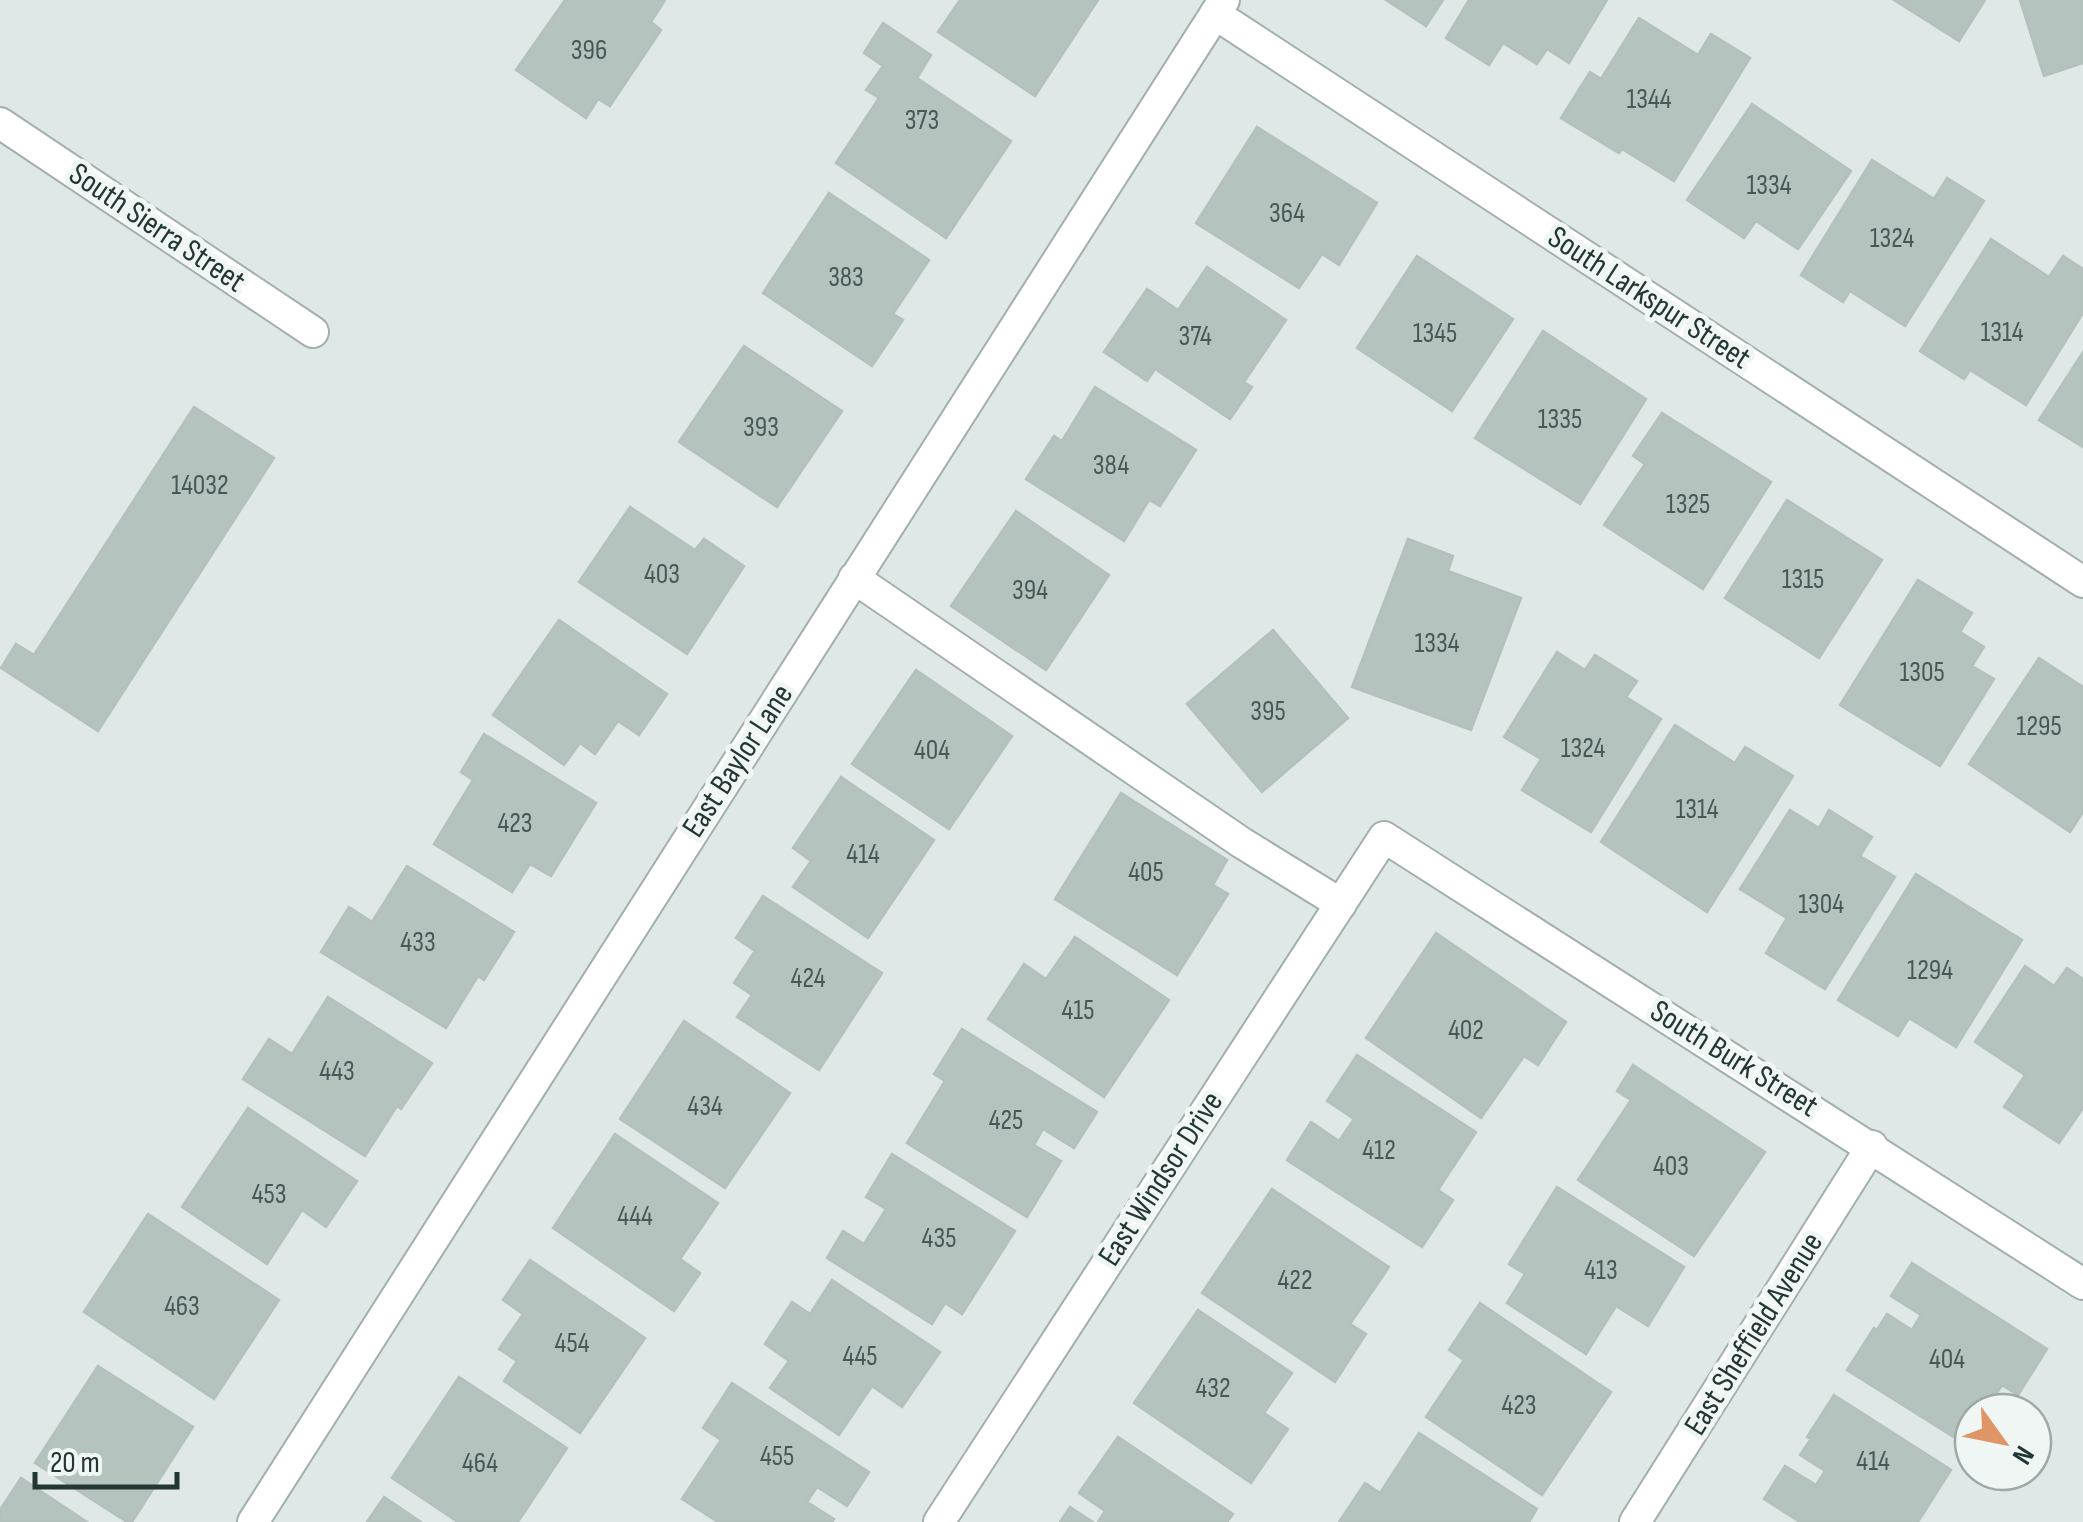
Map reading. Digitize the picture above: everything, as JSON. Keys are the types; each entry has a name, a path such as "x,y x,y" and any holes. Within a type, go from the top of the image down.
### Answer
{"street":[{"name":"East Baylor Lane","path":"253,1522 1220,7"},
{"name":"South Larkspur Street","path":"1220,7 2083,582"},
{"name":"South Sierra Street","path":"0,124 313,332"},
{"path":"854,578 1242,843 1340,904"},
{"name":"East Windsor Drive","path":"939,1522 1384,837"},
{"name":"South Burk Street","path":"1384,837 2083,1284"},
{"name":"East Sheffield Avenue","path":"1636,1522 1872,1146"}],"building":[{"path":"565,0 665,0 651,22 661,30 610,106 598,99 586,118 516,70"},
{"path":"960,0 1098,0 1035,96 938,32"},
{"path":"1386,0 1443,0 1426,26"},
{"path":"1469,0 1607,0 1569,63 1547,49 1537,64 1503,43 1489,65 1446,38"},
{"path":"1894,0 1985,0 1959,41"},
{"path":"2020,0 2083,0 2083,63 2044,76"},
{"path":"1639,18 1698,55 1711,34 1750,58 1674,181 1561,118 1590,72 1601,79"},
{"path":"883,23 931,55 917,78 1011,141 946,238 836,163 879,98 866,90 883,66 864,53"},
{"path":"1752,104 1851,171 1798,249 1756,221 1744,238 1687,200"},
{"path":"1257,127 1377,203 1339,265 1322,254 1299,288 1196,223"},
{"path":"1872,160 1934,199 1947,178 1984,201 1905,326 1850,291 1843,302 1801,275"},
{"path":"829,193 929,260 893,314 903,320 872,366 763,293"},
{"path":"1991,239 2049,277 2063,256 2083,269 2083,313 2026,405 1970,370 1964,379 1920,351"},
{"path":"1417,256 1513,319 1452,411 1357,348"},
{"path":"1207,267 1286,320 1244,382 1252,387 1230,419 1155,369 1147,381 1104,352 1147,289 1178,310"},
{"path":"1543,331 1646,399 1580,504 1475,438"},
{"path":"744,346 842,411 777,507 679,442"},
{"path":"2083,352 2083,447 2039,420"},
{"path":"1095,387 1196,450 1160,506 1149,500 1124,541 1026,479 1054,436 1062,441"},
{"path":"194,407 274,458 98,731 1,668 16,644 34,655"},
{"path":"1662,413 1771,482 1703,589 1604,525 1645,464 1633,456"},
{"path":"1787,500 1882,560 1819,658 1725,598"},
{"path":"630,507 695,550 704,539 744,566 687,654 579,582"},
{"path":"1016,511 1109,575 1046,670 951,606"},
{"path":"1408,539 1453,556 1448,571 1521,598 1471,730 1352,687"},
{"path":"1918,580 1972,613 1960,632 1984,647 1972,666 1994,679 1940,766 1840,705"},
{"path":"559,620 667,694 639,735 618,721 595,754 580,743 564,765 493,715"},
{"path":"1273,630 1348,718 1262,792 1187,704"},
{"path":"1557,652 1585,670 1595,655 1637,681 1626,697 1661,719 1591,832 1522,790 1541,759 1504,737"},
{"path":"2039,658 2083,687 2083,812 2070,832 1969,764"},
{"path":"916,670 1012,736 949,829 852,764"},
{"path":"1675,725 1735,763 1745,747 1793,776 1707,912 1601,842"},
{"path":"484,734 596,803 551,876 530,864 512,892 434,844 473,780 461,772"},
{"path":"841,777 934,840 868,938 793,887 811,861 793,848"},
{"path":"1121,793 1227,860 1213,885 1228,894 1177,975 1055,899"},
{"path":"1790,810 1819,828 1829,810 1872,837 1860,856 1895,877 1825,989 1766,953 1787,918 1740,889"},
{"path":"407,866 514,932 484,980 478,976 446,1028 321,952 349,907 372,922"},
{"path":"1916,874 2022,940 1956,1047 1909,1018 1898,1036 1838,1000"},
{"path":"763,896 882,973 819,1070 737,1017 752,995 734,983 755,951 736,938"},
{"path":"1436,933 1566,1022 1538,1065 1524,1056 1481,1118 1366,1038"},
{"path":"1075,937 1169,1000 1104,1097 988,1019 1024,964 1046,979"},
{"path":"2025,966 2054,986 2067,968 2083,979 2083,1108 2059,1143 2004,1107 2025,1075 1975,1042"},
{"path":"328,997 432,1063 401,1109 397,1106 365,1156 243,1079 269,1039 292,1054"},
{"path":"684,1021 790,1093 725,1188 620,1119"},
{"path":"962,1029 1097,1112 1074,1148 1043,1129 1034,1145 1061,1161 1027,1217 907,1143 945,1081 934,1074"},
{"path":"1357,1055 1476,1132 1438,1190 1453,1200 1422,1247 1287,1160 1311,1122 1339,1141 1354,1119 1327,1101"},
{"path":"1633,1065 1765,1152 1694,1256 1578,1180 1631,1100 1617,1091"},
{"path":"248,1108 357,1181 326,1227 302,1210 267,1264 182,1207"},
{"path":"615,1134 718,1203 680,1259 700,1273 674,1311 553,1228"},
{"path":"892,1154 1015,1231 962,1314 945,1303 932,1324 827,1258 843,1231 864,1244 886,1209 866,1197"},
{"path":"1557,1187 1684,1267 1648,1326 1616,1306 1586,1354 1507,1303 1525,1274 1509,1264"},
{"path":"1272,1189 1389,1267 1350,1324 1366,1334 1335,1382 1202,1293"},
{"path":"148,1214 279,1300 214,1399 84,1312"},
{"path":"530,1260 645,1338 580,1433 504,1381 517,1361 499,1349 523,1314 503,1300"},
{"path":"1912,1263 2047,1349 2020,1392 2002,1385 1998,1392 1953,1392 1953,1436 1847,1370 1887,1314 1912,1330 1921,1315 1891,1296"},
{"path":"832,1280 940,1352 902,1407 872,1386 839,1435 770,1388 789,1361 765,1344 792,1302 810,1314"},
{"path":"1480,1303 1611,1392 1542,1495 1426,1417 1464,1360 1449,1350"},
{"path":"1198,1310 1292,1373 1264,1413 1288,1429 1251,1483 1134,1403"},
{"path":"98,1366 193,1427 132,1522 35,1463"},
{"path":"459,1377 567,1448 518,1522 458,1522 392,1478"},
{"path":"732,1383 869,1472 847,1506 817,1487 807,1502 834,1519 832,1522 718,1522 682,1499 721,1440 703,1428"},
{"path":"1834,1395 1951,1470 1918,1522 1800,1522 1764,1499 1785,1466 1816,1485 1825,1471 1800,1455"},
{"path":"1419,1433 1537,1509 1529,1522 1339,1522 1365,1483 1380,1493"},
{"path":"1118,1437 1233,1514 1227,1522 1098,1522 1105,1511 1079,1493"},
{"path":"21,1478 87,1522 0,1522 0,1510"},
{"path":"384,1497 421,1522 367,1522"},
{"path":"1070,1507 1093,1522 1060,1522"}]}
